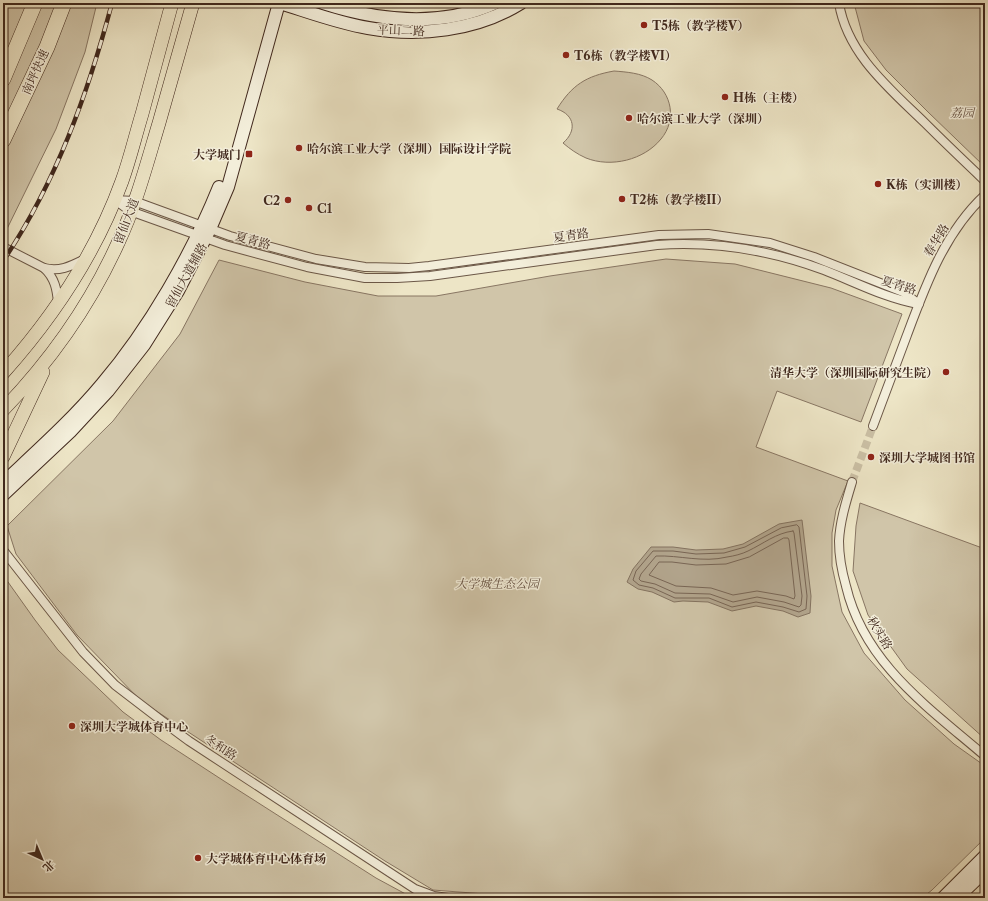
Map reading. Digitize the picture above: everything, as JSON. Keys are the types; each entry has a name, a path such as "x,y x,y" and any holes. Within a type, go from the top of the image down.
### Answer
{"highway":[{"path":"3,79 35,3"},
{"name":"南坪快速","path":"3,140 47,47 64,3"}],"main road":[{"name":"留仙大道","path":"3,373 22,352 58,305 88,258 115,200 127,166 172,3"},
{"name":"留仙大道","path":"3,410 55,349 102,275 119,242 145,172 193,3"},
{"name":"留仙大道辅路","path":"3,495 70,432 108,391 127,368 158,324 178,291 204,232 219,188 271,3"},
{"name":"留仙大道辅路","path":"3,483 84,404 118,364 151,317 221,206 234,166 280,3"},
{"name":"平山二路","path":"280,3 366,28 415,32 440,30 467,25 501,14 521,3"},
{"name":"平山二路","path":"323,3 366,14 411,19 436,19 462,14 495,3"},
{"path":"3,458 55,349"},
{"path":"943,898 985,856"},
{"path":"957,898 985,871"}],"street":[{"path":"839,3 850,36 859,53 871,68 891,90 985,181"},
{"name":"春华路","path":"918,304 933,269 954,231 985,195"},
{"name":"夏青路","path":"115,200 204,232 225,244 307,267 350,276 381,279 430,276 657,245 712,244 786,257 824,270 901,301 918,304"},
{"path":"3,247 44,268 49,273 54,282 58,305"},
{"path":"44,268 58,270 88,258"},
{"path":"873,426 918,304"},
{"name":"秋实路","path":"852,482 842,515 839,542 843,574 849,601 859,625 871,646 889,670 911,693 985,756"},
{"name":"冬和路","path":"3,550 83,652 115,685 138,704 190,741 415,888 434,896 448,898"}],"green space":[{"path":"3,3 97,3 85,52 56,129 3,237"},
{"name":"荔园","path":"854,3 985,3 985,167 886,70 864,41"},
{"path":"614,71 639,74 659,85 668,99 670,107 669,124 661,139 646,152 636,157 616,162 596,161 580,155 563,143 568,138 572,129 572,124 568,115 557,109 568,94 581,83 595,76"},
{"name":"大学城生态公园","path":"666,259 735,264 831,288 902,314 861,422 777,391 756,447 848,481 836,510 832,533 832,566 842,612 864,653 905,700 954,744 985,766 985,838 922,898 537,898 433,890 385,861 141,701 77,635 16,554 7,526 113,421 180,334 219,260 305,282 378,296 436,296 550,276"},
{"path":"860,503 985,549 985,739 907,669 868,615 853,571 856,526"},
{"name":"深圳大学城体育中心","path":"3,575 58,650 123,712 161,740 224,781 376,878 413,898 3,898"}],"water":[{"path":"802,520 811,596 810,613 798,617 783,611 756,606 732,611 708,602 674,602 652,592 638,589 627,582 633,569 651,547 673,547 696,550 723,549 743,544 779,524"}],"tunnel":[{"path":"852,482 873,426"}],"railway":[{"path":"3,261 39,200 68,136 81,104 103,37 112,3"}],"place":[{"name":"T5栋（教学楼V）","path":"644,25"},
{"name":"T6栋（教学楼VI）","path":"566,55"},
{"name":"H栋（主楼）","path":"725,97"},
{"name":"哈尔滨工业大学（深圳）","path":"629,118"},
{"name":"哈尔滨工业大学（深圳）国际设计学院","path":"299,148"},
{"name":"大学城门","path":"249,154"},
{"name":"K栋（实训楼）","path":"878,184"},
{"name":"T2栋（教学楼II）","path":"622,199"},
{"name":"C2","path":"288,200"},
{"name":"C1","path":"309,208"},
{"name":"清华大学（深圳国际研究生院）","path":"946,372"},
{"name":"深圳大学城图书馆","path":"871,457"},
{"name":"深圳大学城体育中心","path":"72,726"},
{"name":"大学城体育中心体育场","path":"198,858"}]}
